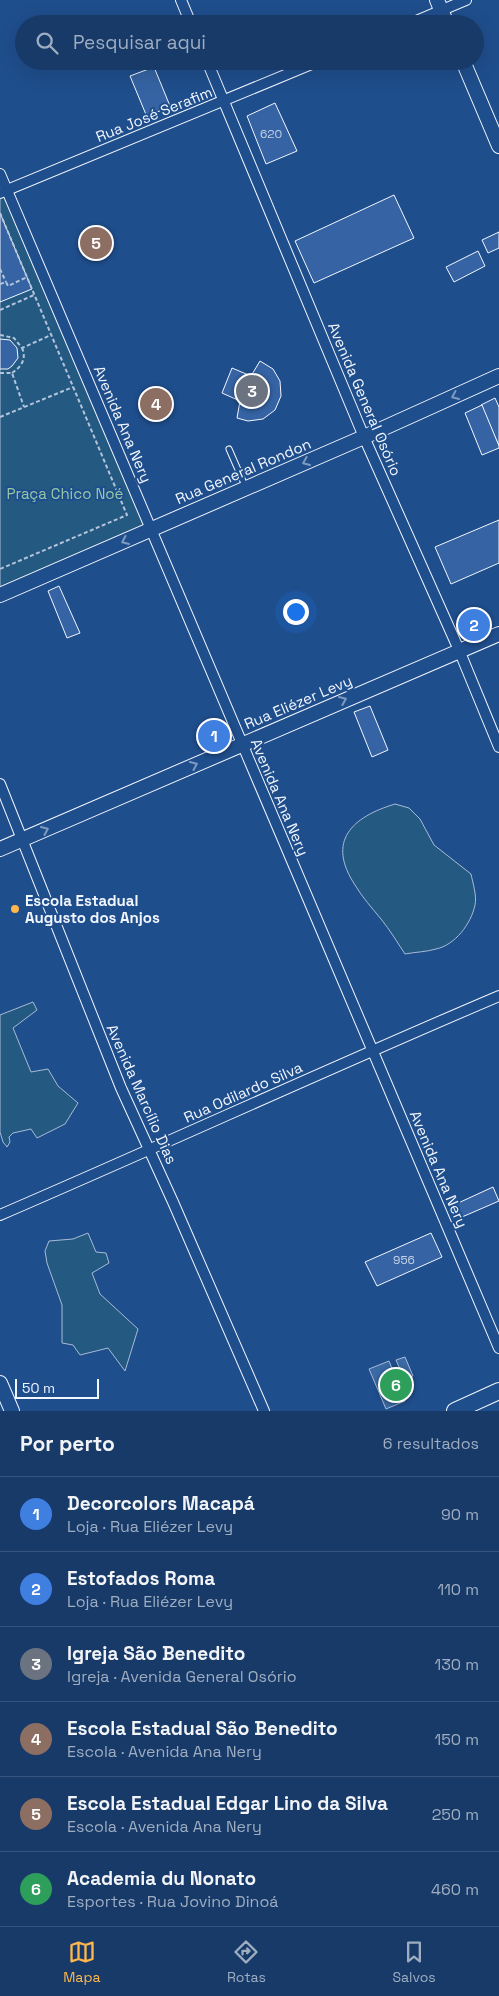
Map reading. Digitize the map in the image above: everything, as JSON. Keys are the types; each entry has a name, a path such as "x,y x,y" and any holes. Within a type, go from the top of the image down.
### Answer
{"main road":[{"path":"467,70 499,146"},
{"name":"Rua General Rondon","path":"0,595 364,437 499,376"},
{"name":"Rua Eliézer Levy","path":"0,849 499,634"},
{"path":"0,1383 12,1411"},
{"path":"455,1411 499,1391"}],"street":[{"path":"181,0 187,15"},
{"path":"423,15 439,5 466,0"},
{"name":"Avenida General Osório","path":"211,70 364,437 459,650 499,747"},
{"name":"Rua José Serafim","path":"4,192 297,70"},
{"name":"Avenida Ana Nery","path":"0,174 4,192 151,529 499,1348"},
{"name":"Avenida Marcílio Dias","path":"0,784 121,1088 264,1411"},
{"name":"Rua Odilardo Silva","path":"0,1215 372,1050 499,996"}],"lane":[{"path":"229,449 246,488"}],"path":[{"path":"0,213 127,515 0,569"},
{"path":"0,269 8,286 27,277"},
{"path":"0,284 6,282"},
{"path":"0,310 34,294"},
{"path":"0,335 14,338 24,353 21,365 12,373 0,374"},
{"path":"22,348 51,335"},
{"path":"12,373 24,407"},
{"path":"0,417 73,387"}],"green space":[{"name":"Praça Chico Noé","path":"7,190 151,529 0,587 0,193"},
{"path":"395,804 409,808 420,819 434,845 471,874 475,901 473,912 461,933 443,947 405,954 361,894 347,869 343,856 344,843 348,833 367,816"},
{"path":"33,1002 37,1010 13,1028 31,1072 48,1069 58,1086 78,1103 65,1124 37,1138 31,1129 13,1133 9,1137 10,1142 7,1147 3,1142 0,1132 0,1015"},
{"path":"88,1233 96,1252 106,1253 109,1263 92,1273 100,1294 138,1329 125,1371 108,1348 80,1355 73,1345 62,1343 62,1305 47,1263 45,1251 49,1241 73,1239"}],"shaded area":[{"path":"405,1357 413,1376 404,1379 396,1360"},
{"path":"389,1361 405,1401 386,1409 369,1369"}],"building":[{"path":"146,70 155,70 170,106 147,117 130,76"},
{"path":"275,103 297,151 266,164 247,116"},
{"path":"394,195 414,238 314,283 295,241"},
{"path":"0,213 32,289 0,302"},
{"path":"499,232 499,248 488,253 482,240"},
{"path":"478,251 485,266 454,282 446,267"},
{"path":"0,339 10,340 17,348 18,358 8,369 0,369"},
{"path":"260,361 273,369 280,381 281,396 275,410 263,419 248,421 237,418 240,401 222,393 232,368 251,376"},
{"path":"495,398 499,407 499,446 481,405"},
{"path":"482,405 499,448 482,455 465,413"},
{"path":"499,520 499,563 451,584 435,547"},
{"path":"59,586 80,633 67,638 48,591"},
{"path":"370,706 388,750 372,757 354,712"},
{"path":"493,1187 499,1201 462,1217 456,1204"},
{"path":"431,1233 442,1257 377,1286 365,1262"}],"place":[{"name":"Escola Estadual Edgar Lino da Silva","path":"96,243"},
{"name":"Igreja São Benedito","path":"252,391"},
{"name":"Escola Estadual São Benedito","path":"156,404"},
{"name":"Estofados Roma","path":"474,625"},
{"name":"Decorcolors Macapá","path":"214,736"},
{"name":"Escola Estadual Augusto dos Anjos","path":"15,909"},
{"name":"Academia du Nonato","path":"396,1385"}]}
